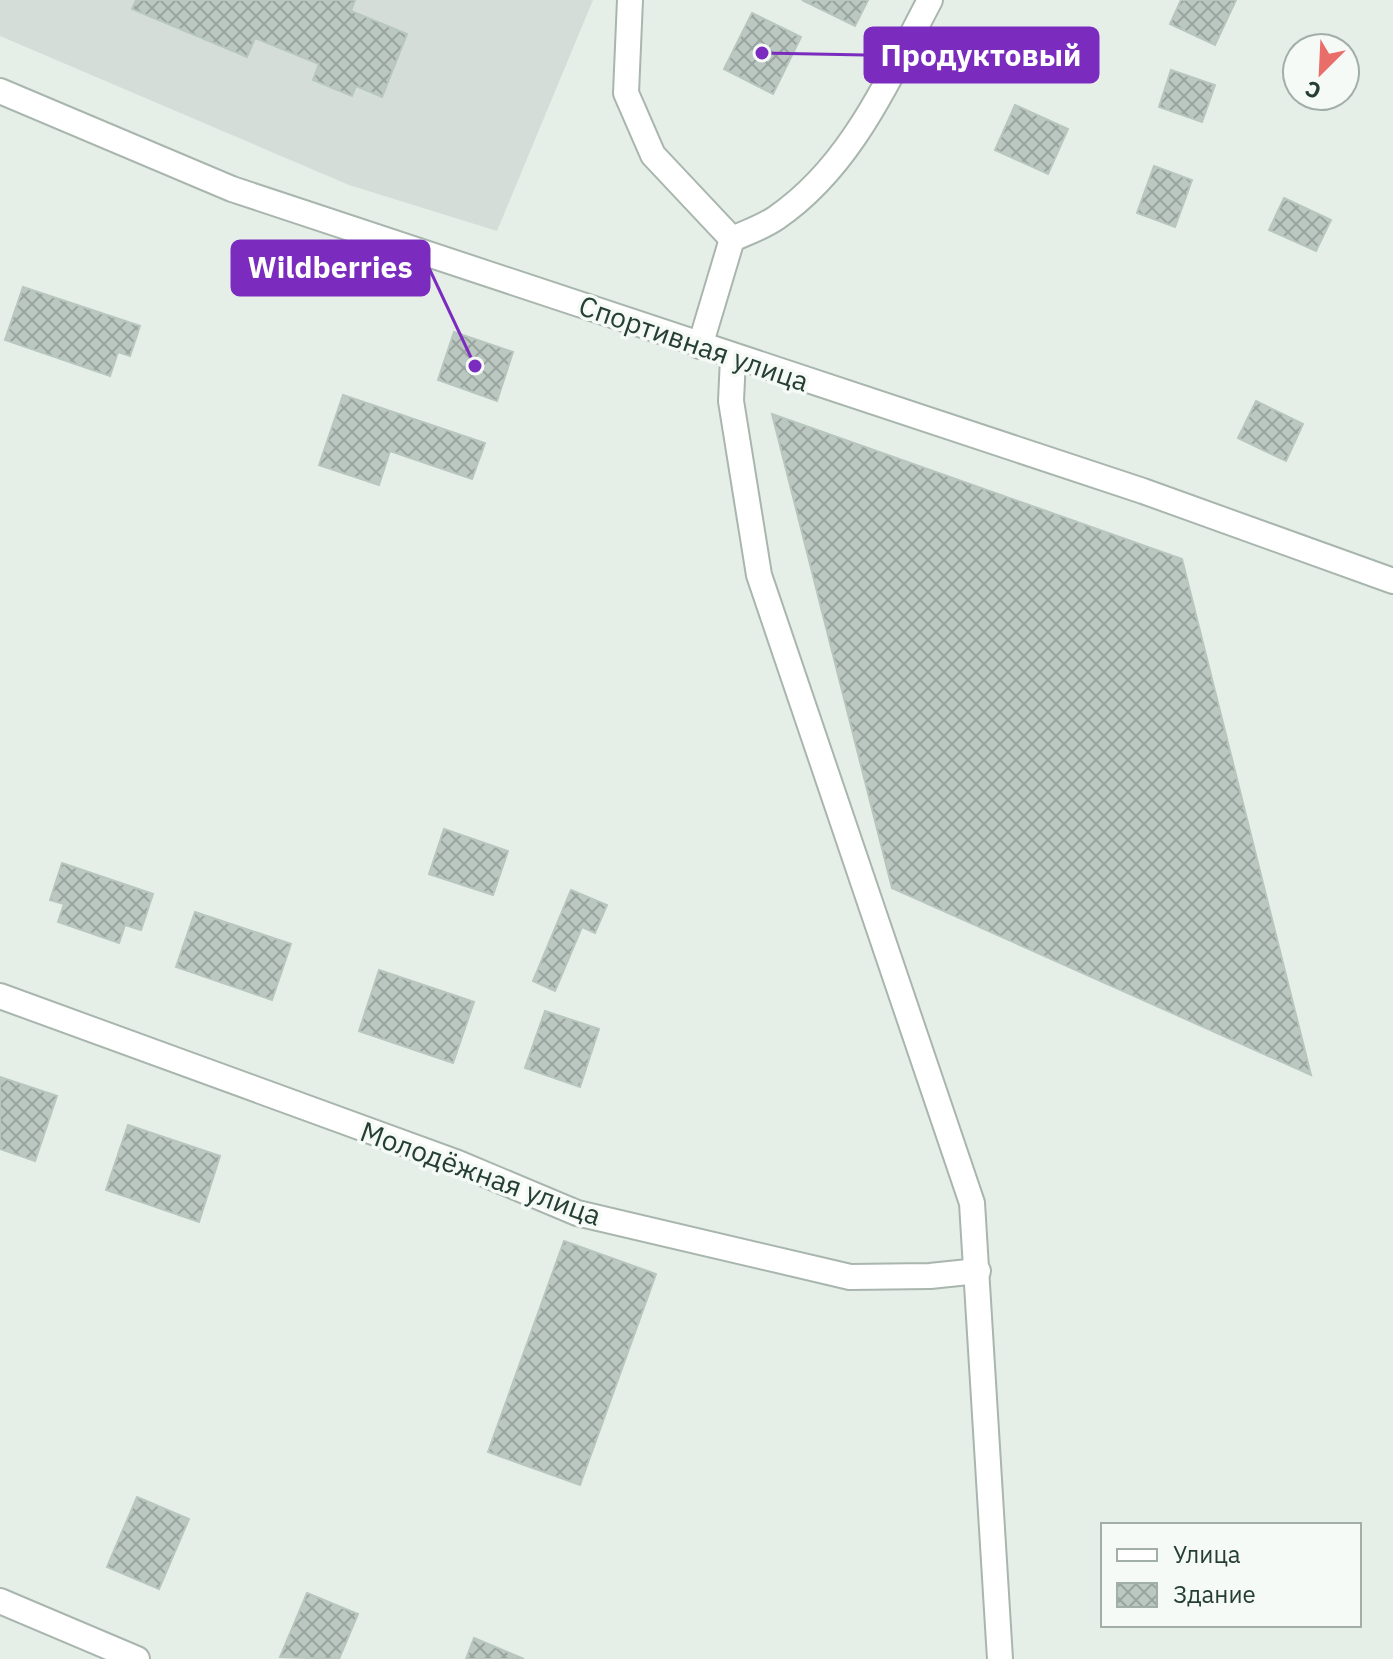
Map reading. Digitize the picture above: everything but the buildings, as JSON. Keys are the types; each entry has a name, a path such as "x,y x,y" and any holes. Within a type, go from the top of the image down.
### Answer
{"street":[{"path":"630,0 626,93 653,155 732,239"},
{"path":"700,346 732,239 775,219 826,176 867,119 930,0"},
{"name":"Спортивная улица","path":"0,91 232,189 733,358 1143,491 1393,581"},
{"path":"733,358 731,401 759,575 972,1203 1000,1659"},
{"name":"Молодёжная улица","path":"0,996 458,1163 577,1213 850,1277 930,1276 978,1271"},
{"path":"0,1601 137,1659"}],"shaded area":[{"path":"0,0 593,0 497,231 349,185 0,36"}],"place":[{"name":"Продуктовый","path":"762,53"},
{"name":"Wildberries","path":"475,366"}]}
